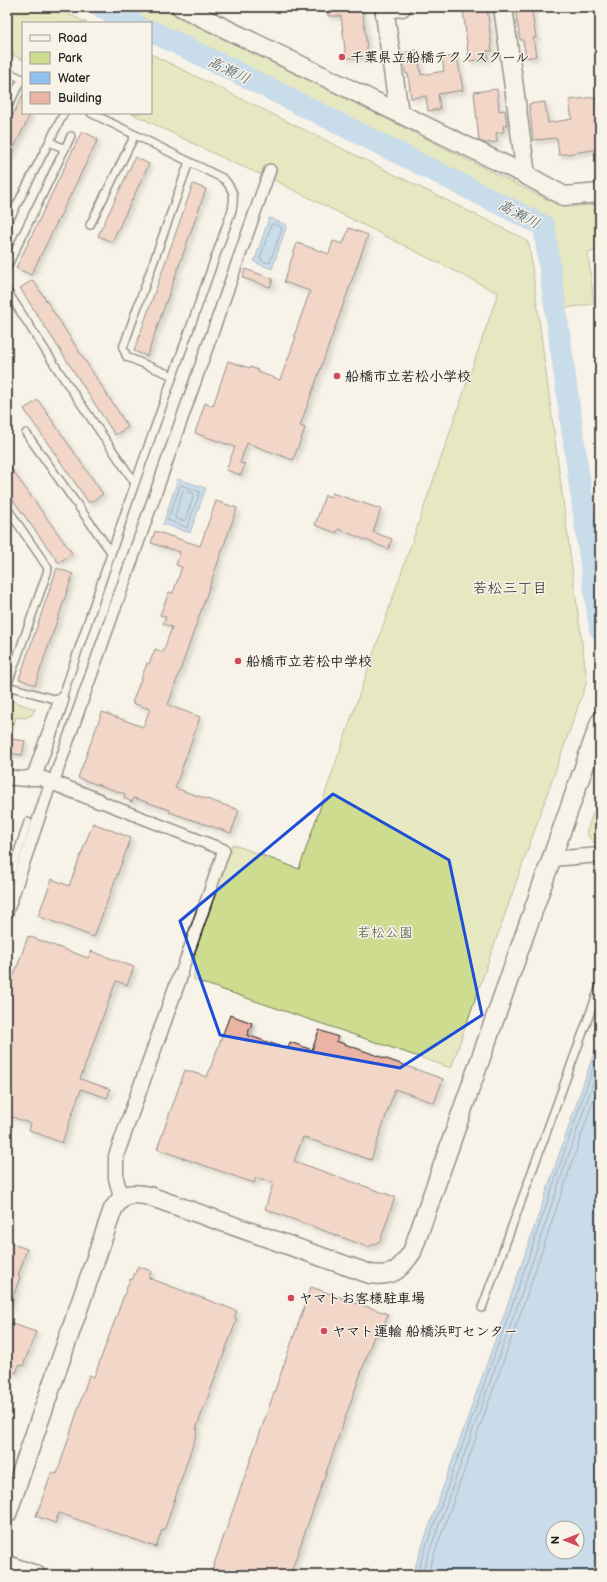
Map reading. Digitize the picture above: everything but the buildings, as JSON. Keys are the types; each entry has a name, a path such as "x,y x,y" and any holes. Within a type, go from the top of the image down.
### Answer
{"street":[{"path":"181,7 526,175 564,196 579,196 600,193"},
{"path":"503,7 526,175"},
{"path":"390,8 399,113"},
{"path":"7,913 270,170"},
{"path":"31,778 38,768 61,701"},
{"path":"7,1514 113,1209 121,1198 140,1194 149,1196 370,1274 384,1276 403,1266 412,1252 600,722"},
{"path":"7,777 26,779 41,778 224,850 116,1156 116,1178 121,1198"},
{"path":"551,859 600,855"},
{"path":"7,1565 36,1575"}],"lane":[{"path":"7,72 22,79 7,108"},
{"path":"7,224 64,114"},
{"path":"7,508 48,568 7,686 61,701 111,552 234,201 234,193 224,179 93,114"},
{"path":"90,225 135,135"},
{"path":"7,267 71,136"},
{"path":"50,142 65,149"},
{"path":"173,376 127,358 123,348 189,162"},
{"path":"7,292 135,483"},
{"path":"26,433 111,552"},
{"path":"7,885 28,822"},
{"path":"482,1308 600,986"}],"highlighted area":[{"path":"333,794 449,860 482,1015 400,1068 220,1035 180,921"}],"green space":[{"path":"7,7 55,7 85,22 22,22 22,60 7,52"},
{"path":"121,7 164,7 558,205 568,207 600,204 600,251 588,252 594,304 566,308 553,221"},
{"name":"若松公園","path":"152,54 523,238 529,244 587,681 451,1068 194,980 195,952 232,844 299,869 498,293 272,179 229,161 133,114 152,114"},
{"path":"7,699 35,709 32,715 25,718 16,717 11,738 7,738"},
{"path":"600,793 600,842 594,843 586,833"}],"water":[{"path":"269,218 287,225 272,269 254,262"},
{"path":"178,479 206,488 190,533 163,524"},
{"path":"600,1035 600,1575 412,1575 510,1298"}],"waterway":[{"name":"高瀬川","path":"101,7 132,22"},
{"name":"高瀬川","path":"152,31 544,226 600,629"}],"place":[{"name":"千葉県立船橋テクノスクール","path":"342,57"},
{"name":"船橋市立若松小学校","path":"337,376"},
{"name":"船橋市立若松中学校","path":"238,661"},
{"name":"ヤマトお客様駐車場","path":"291,1298"},
{"name":"ヤマト運輸 船橋浜町センター","path":"324,1331"}],"district":[{"name":"若松三丁目","path":"510,588"}]}
